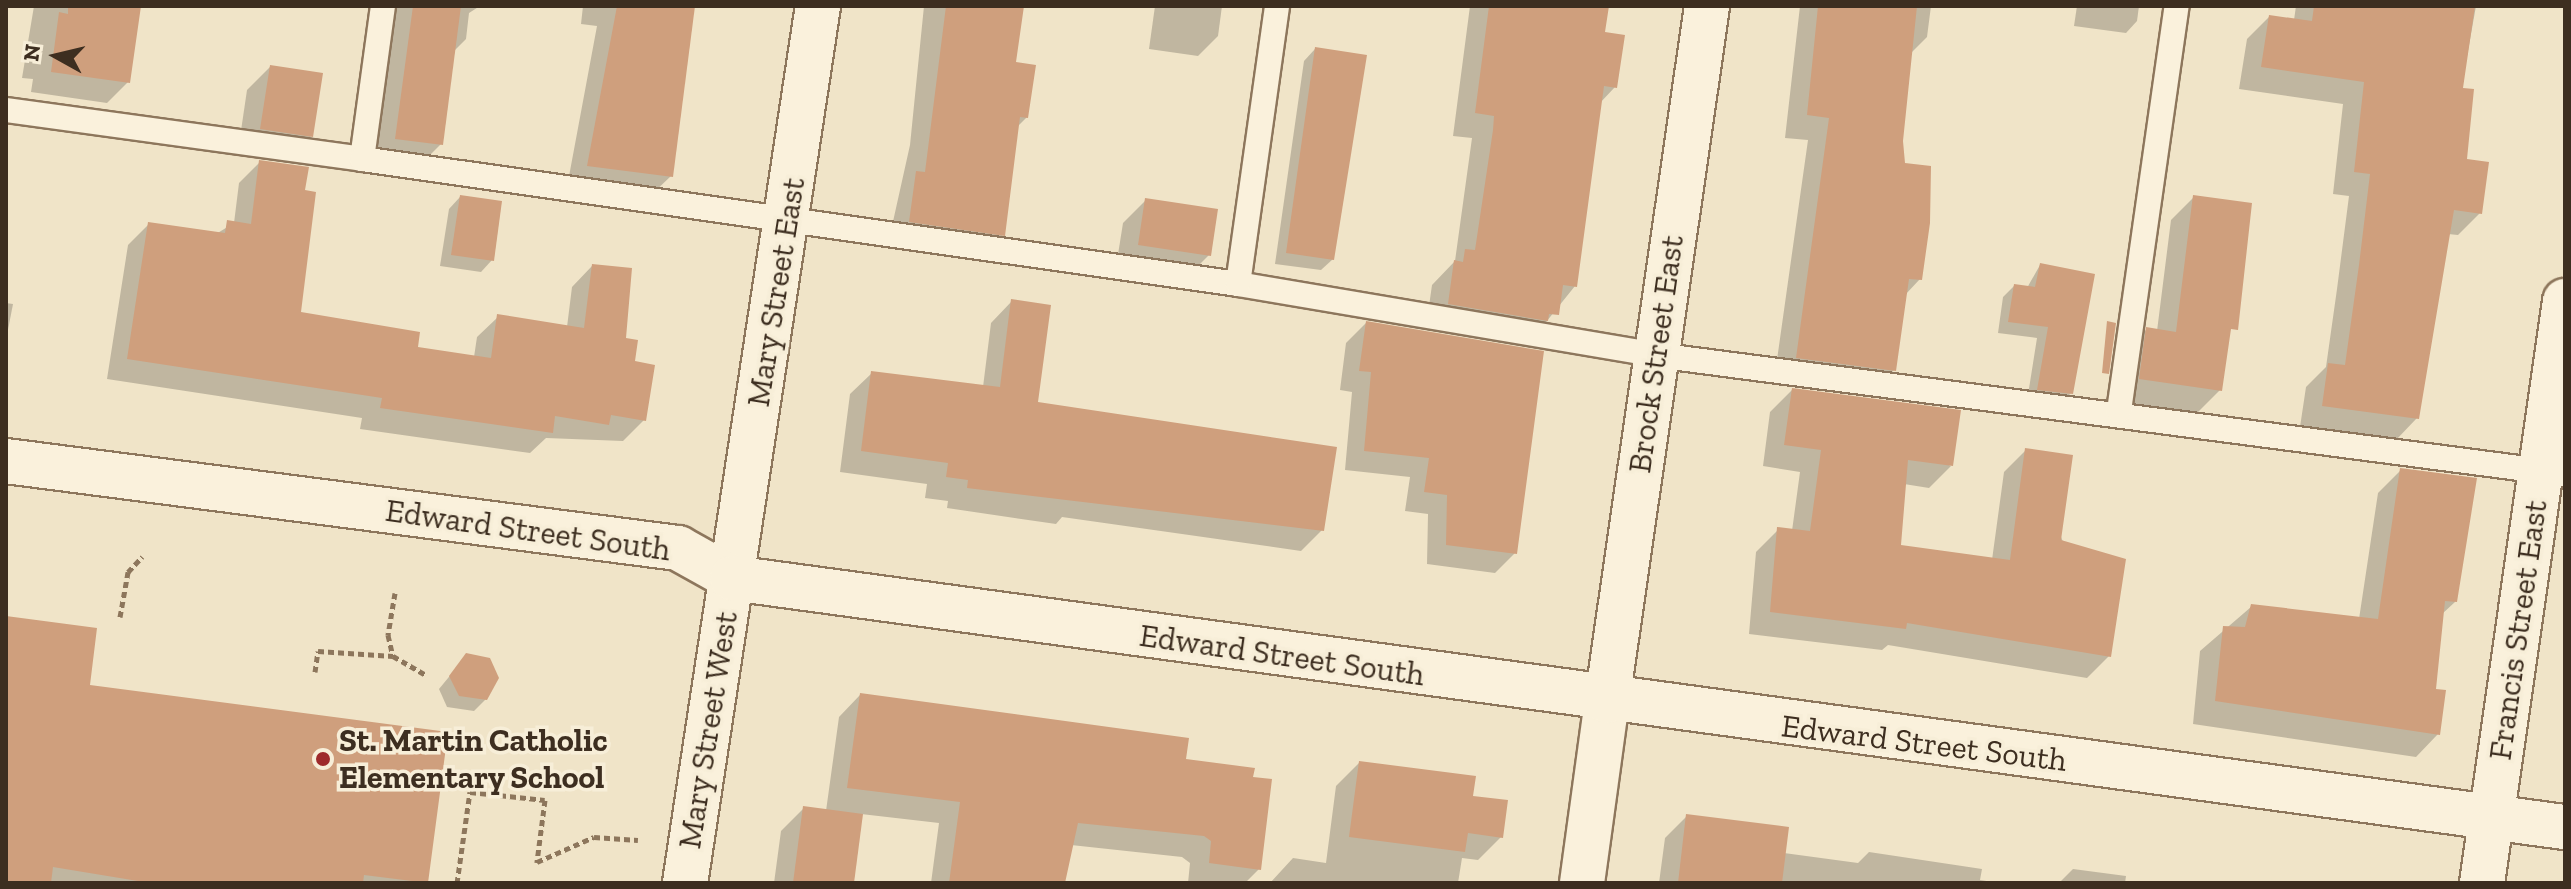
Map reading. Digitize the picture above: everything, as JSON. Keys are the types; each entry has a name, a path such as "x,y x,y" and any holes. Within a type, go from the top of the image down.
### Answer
{"main road":[{"name":"Mary Street East","path":"732,578 789,219 818,6"},
{"name":"Brock Street East","path":"1582,883 1707,6"},
{"name":"Francis Street East","path":"2482,883 2553,472 2565,301"},
{"name":"Edward Street South","path":"6,461 678,548 732,578 1607,701 2565,827"},
{"name":"Mary Street West","path":"685,883 732,578"}],"lane":[{"path":"362,159 383,6"},
{"path":"1238,284 1277,6"},
{"path":"2119,411 2177,6"},
{"path":"6,110 1238,284 1656,355 2119,411 2553,472"}],"path":[{"path":"120,617 128,572 142,557"},
{"path":"393,656 388,635 395,593"},
{"path":"315,672 318,651 393,656 426,675"},
{"path":"457,883 470,792 545,800 537,862 594,837 638,840"}],"building":[{"path":"68,6 141,6 130,83 51,72 59,12 68,14"},
{"path":"413,6 461,6 443,145 395,139"},
{"path":"617,6 695,6 673,177 587,166"},
{"path":"946,6 1024,6 1016,62 1036,65 1028,118 1020,117 1005,236 909,222 916,171 925,172"},
{"path":"1489,6 1609,6 1605,32 1625,35 1617,88 1604,86 1577,287 1563,285 1559,315 1549,314 1548,321 1448,304 1454,260 1463,262 1465,249 1475,250 1493,130 1494,116 1475,113"},
{"path":"1818,6 1917,6 1903,141 1905,163 1931,166 1930,223 1922,280 1909,279 1896,371 1796,358 1829,118 1807,115"},
{"path":"2314,6 2475,6 2463,88 2474,89 2467,159 2489,162 2482,214 2454,210 2419,419 2322,406 2328,363 2345,365 2359,265 2370,174 2354,172 2364,82 2261,67 2269,15 2312,21"},
{"path":"1315,47 1367,55 1334,260 1286,253"},
{"path":"270,65 323,73 313,137 260,129"},
{"path":"259,160 309,167 305,190 316,192 301,312 420,332 418,347 491,358 497,314 584,328 592,264 632,268 626,338 638,340 635,361 655,365 646,421 611,415 609,425 555,416 553,433 380,408 382,398 127,359 148,222 225,233 227,220 251,224"},
{"path":"460,195 502,201 494,261 451,255"},
{"path":"2193,195 2252,203 2238,330 2231,329 2222,391 2139,379 2146,327 2176,332"},
{"path":"1145,198 1218,209 1211,256 1138,245"},
{"path":"2040,263 2095,274 2073,394 2037,390 2048,327 2008,322 2014,284 2035,287"},
{"path":"1011,299 1051,305 1038,402 1337,447 1324,531 967,488 968,480 946,477 948,463 861,451 871,371 1000,387"},
{"path":"1366,321 1544,351 1517,554 1446,545 1447,495 1424,492 1429,458 1364,451 1371,372 1359,371"},
{"path":"2107,321 2116,323 2109,374 2102,373"},
{"path":"1792,388 1961,410 1953,466 1908,460 1901,545 2010,560 2025,448 2073,455 2061,540 2126,559 2111,657 1907,623 1906,629 1770,612 1777,527 1810,531 1821,450 1784,445"},
{"path":"2400,468 2477,478 2457,602 2445,601 2436,689 2446,690 2440,735 2215,701 2223,626 2245,627 2251,604 2378,619"},
{"path":"6,616 97,628 90,685 448,732 428,883 364,875 363,883 150,883 53,867 51,883 6,883"},
{"path":"466,653 490,658 499,678 487,700 459,696 449,676"},
{"path":"860,693 1189,738 1186,759 1255,768 1253,777 1272,779 1261,870 1209,863 1211,841 1204,836 1078,823 1065,883 949,883 960,802 847,788"},
{"path":"1359,761 1476,776 1473,796 1508,800 1503,838 1468,833 1465,852 1349,837"},
{"path":"803,806 863,814 854,883 793,883"},
{"path":"1686,814 1789,827 1782,883 1678,883"}],"place":[{"name":"St. Martin Catholic Elementary School","path":"323,759"}]}
